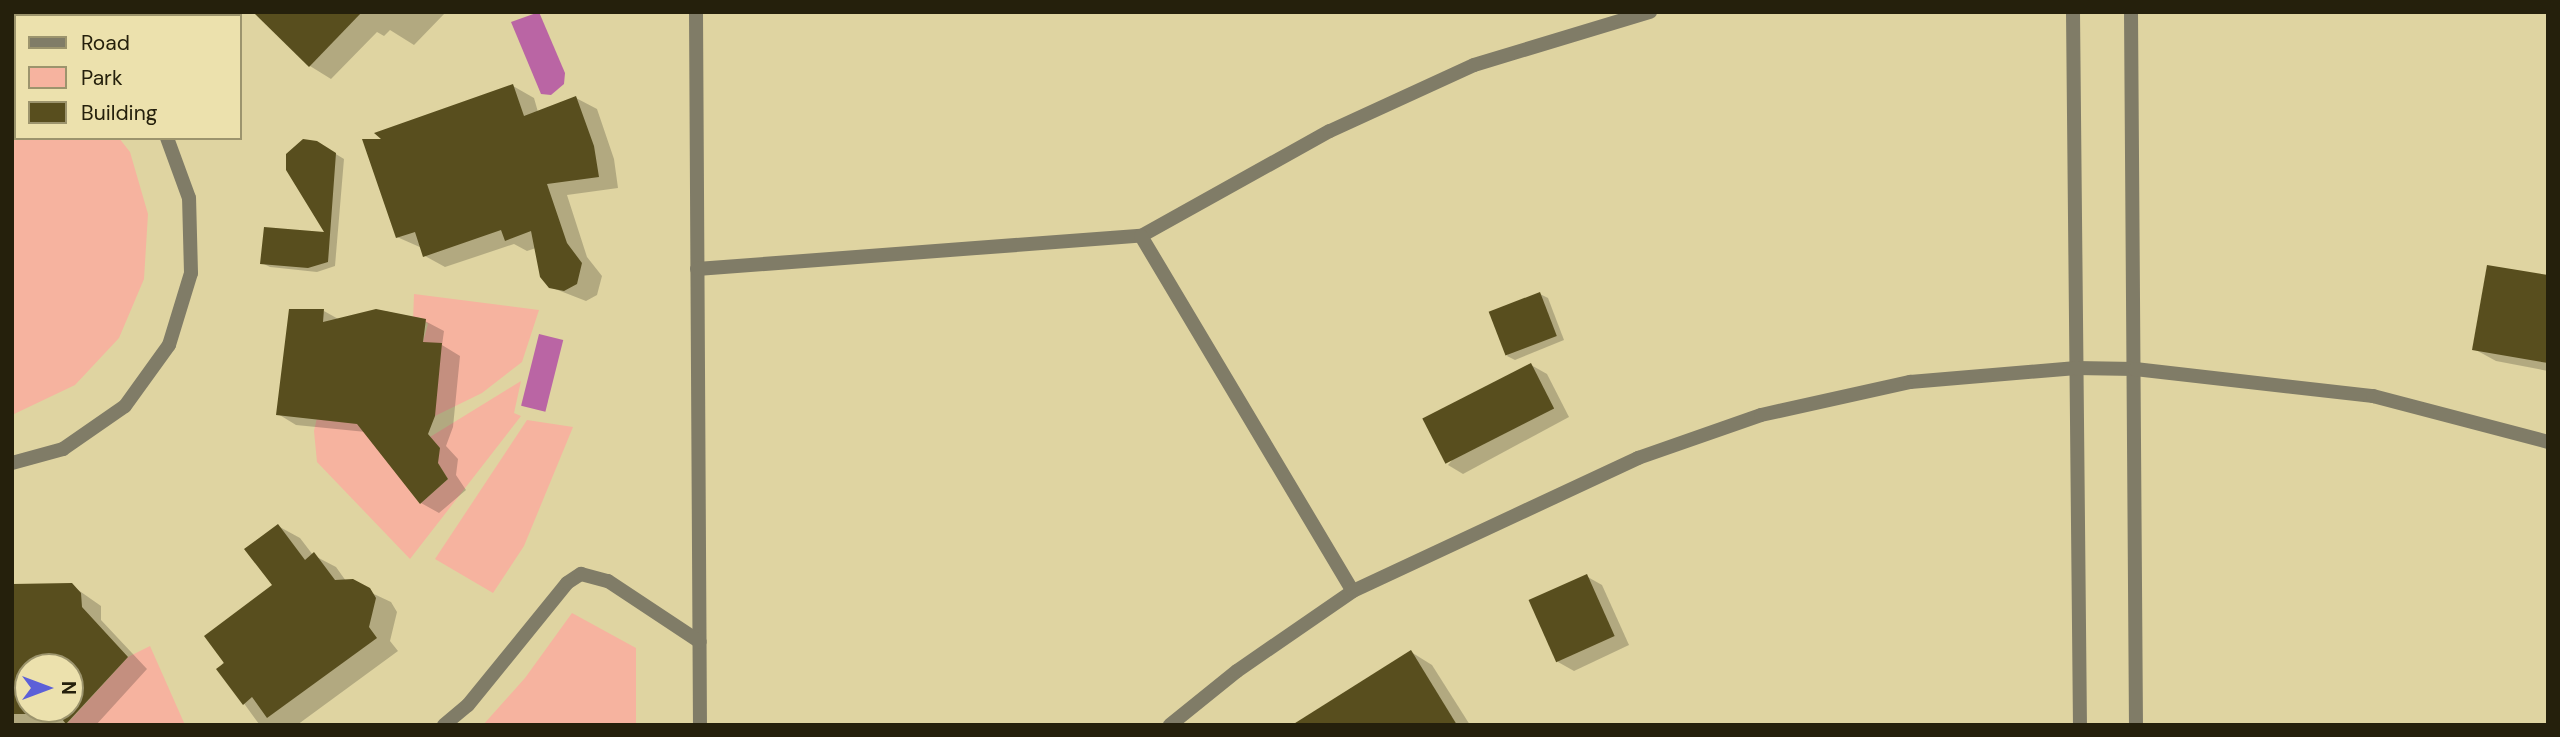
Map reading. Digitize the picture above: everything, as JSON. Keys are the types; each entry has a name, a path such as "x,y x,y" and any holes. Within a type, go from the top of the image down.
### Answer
{"street":[{"path":"696,12 700,725"},
{"path":"697,269 1141,236 1330,131 1474,65 1650,12"},
{"path":"2073,12 2080,725"},
{"path":"2131,12 2136,725"},
{"path":"12,463 63,449 125,406 169,345 191,273 189,198 168,140"},
{"path":"1141,236 1353,591"},
{"path":"1170,725 1237,671 1353,591 1638,458 1761,415 1910,382 2076,368 2135,369 2373,396 2548,442"},
{"path":"444,725 468,705 567,583 581,574 608,581 700,642"}],"green space":[{"path":"12,57 14,140 121,140 130,152 148,214 144,279 119,338 75,385 12,415"},
{"path":"414,294 539,310 522,362 482,393 435,416 423,342 428,324 420,317 413,321"},
{"path":"521,381 514,413 521,416 410,559 317,462 314,431 322,395 360,426 420,504 448,479 434,457 440,448 430,437"},
{"path":"527,420 573,427 524,546 493,593 435,559"},
{"path":"572,613 636,648 636,725 483,725 525,678"},
{"path":"150,646 185,725 66,725 84,723 84,705 128,657"}],"shaded area":[{"path":"539,12 565,73 564,84 551,95 541,94 511,22"},
{"path":"539,334 563,340 545,412 521,406"}],"building":[{"path":"253,12 362,12 309,67"},
{"path":"513,84 524,116 576,96 594,146 599,177 547,184 567,243 582,263 577,284 564,291 549,288 540,277 531,231 505,241 501,230 423,257 415,232 396,238 362,139 381,139 374,133"},
{"path":"303,139 317,141 336,153 328,262 308,268 260,264 264,227 324,232 286,170 286,154"},
{"path":"2487,265 2548,275 2548,363 2472,350"},
{"path":"1540,292 1557,336 1505,356 1489,312"},
{"path":"289,309 324,309 323,322 376,309 426,319 423,342 442,343 435,416 428,434 440,448 438,463 448,479 420,504 357,424 276,415"},
{"path":"1531,363 1554,408 1445,464 1422,418"},
{"path":"278,524 305,560 314,552 335,580 353,579 370,588 376,598 369,627 377,638 267,718 252,697 243,705 216,669 224,663 204,636 272,585 244,549"},
{"path":"1587,574 1615,636 1556,662 1529,600"},
{"path":"72,583 81,593 82,607 128,657 84,705 84,653 14,653 12,714 12,584"},
{"path":"1411,650 1457,725 1292,725"}]}
